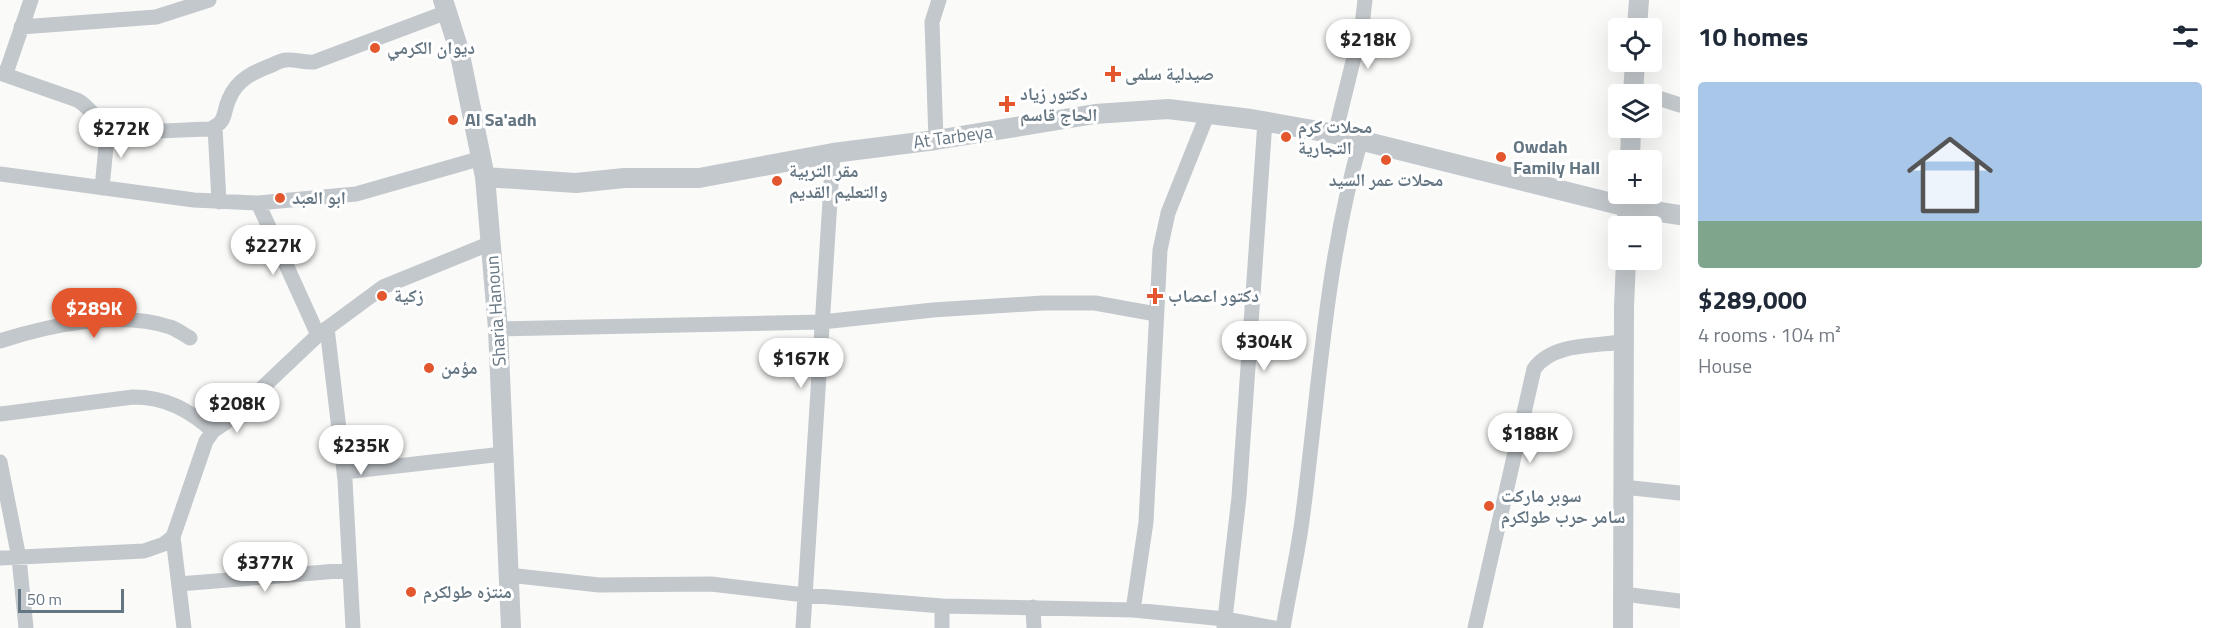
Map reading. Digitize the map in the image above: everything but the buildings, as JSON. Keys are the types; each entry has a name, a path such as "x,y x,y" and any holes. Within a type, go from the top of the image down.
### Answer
{"street":[{"path":"31,0 3,73 87,105 100,121 108,126 142,130 215,127 224,118 228,100 235,87 252,73 286,60 314,62 445,6"},
{"path":"21,27 156,17 209,0"},
{"path":"936,140 932,22 939,0"},
{"path":"1335,134 1362,25 1365,0"},
{"path":"1638,18 1639,0"},
{"name":"Sharia Hanoun","path":"445,6 459,50 483,168 491,243 498,329 511,628"},
{"path":"1662,100 1680,105"},
{"name":"At Tarbeya","path":"483,168 576,183 624,178 699,178 833,153 936,140 1095,114 1168,109 1265,121 1335,134 1628,209 1680,215"},
{"path":"1133,610 1146,522 1158,270 1163,231 1208,113"},
{"path":"1225,623 1239,497 1265,121"},
{"path":"102,188 108,126"},
{"path":"215,127 219,202"},
{"path":"1283,628 1302,521 1317,374 1346,190 1361,140"},
{"path":"803,628 833,153"},
{"path":"0,174 219,202 258,203 356,194 483,168"},
{"path":"258,203 323,332 344,472 353,628"},
{"path":"184,628 173,537 206,441 213,431 225,423 323,332 383,287 491,243"},
{"path":"1623,628 1623,342 1626,270"},
{"path":"498,329 822,322 933,310 1042,303 1095,303 1156,314"},
{"path":"0,341 56,327 127,319 171,327 190,338"},
{"path":"1475,628 1534,369 1542,359 1553,352 1623,342"},
{"path":"0,414 146,397 184,408 213,431"},
{"path":"344,472 503,454"},
{"path":"0,462 20,558 26,628"},
{"path":"1623,487 1680,493"},
{"path":"0,558 144,551 164,544 173,537"},
{"path":"179,584 350,570"},
{"path":"508,575 599,585 711,584 805,595 942,606 1133,610 1274,628"},
{"path":"1623,594 1680,601"},
{"path":"942,606 942,628"},
{"path":"1033,607 1034,628"}],"place":[{"name":"ديوان الكرمي","path":"375,48"},
{"name":"صيدلية سلمى","path":"1113,74"},
{"name":"دكتور زياد الحاج قاسم","path":"1007,104"},
{"name":"Al Sa'adh","path":"453,120"},
{"name":"محلات كرم التجارية","path":"1286,137"},
{"name":"Owdah Family Hall","path":"1501,157"},
{"name":"محلات عمر السيد","path":"1386,160"},
{"name":"مقر التربية والتعليم القديم","path":"777,181"},
{"name":"ابو العبد","path":"280,198"},
{"name":"زكية","path":"382,296"},
{"name":"دكتور اعصاب","path":"1155,296"},
{"name":"مؤمن","path":"429,368"},
{"name":"سوبر ماركت سامر حرب طولكرم","path":"1489,506"},
{"name":"منتزه طولكرم","path":"411,592"}]}
